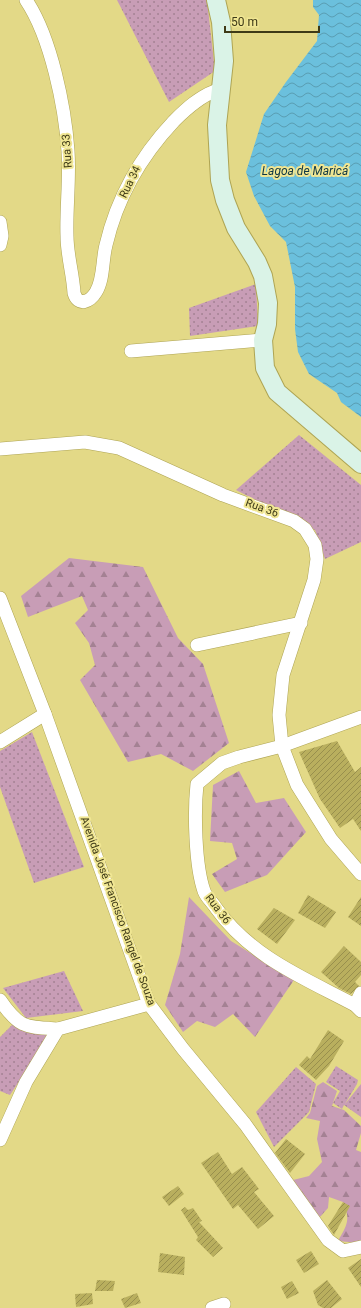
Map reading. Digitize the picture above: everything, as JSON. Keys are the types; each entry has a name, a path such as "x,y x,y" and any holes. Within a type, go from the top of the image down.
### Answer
{"street":[{"name":"Rua 33","path":"26,0 32,9 40,29 56,78 68,152 67,238 75,298 83,302"},
{"path":"216,0 221,22 223,49 223,74 217,124 220,180 225,200 236,228 257,262 263,276 268,304 267,324 263,340 265,368 276,392 361,464"},
{"name":"Rua 34","path":"83,302 92,297 99,286 106,246 113,219 128,185 142,159 159,137 192,104 205,95 215,91 220,94"},
{"path":"0,222 2,236 0,245"},
{"path":"131,351 263,340"},
{"name":"Rua 36","path":"0,449 85,442 118,448 223,495 294,521 305,529 315,545 317,558 314,580 301,623 286,661 283,675 279,716 282,746 297,785 331,839 361,874"},
{"name":"Avenida José Francisco Rangel de Souza","path":"0,598 45,714 149,1004 183,1049 244,1124 328,1240 342,1251 361,1248"},
{"path":"197,645 301,623"},
{"path":"0,742 45,714"},
{"name":"Rua 36","path":"358,1008 262,956 222,917 204,891 196,829 197,784 222,763 282,746 361,717"},
{"path":"358,1008 361,993"},
{"path":"0,1000 9,1013 20,1024 32,1028 58,1029 149,1004"},
{"path":"0,1140 26,1082 58,1029"}],"green space":[{"path":"117,0 207,0 215,71 169,102"},
{"path":"256,284 258,326 190,336 189,308"},
{"path":"299,435 361,485 361,542 325,559 315,530 236,490"},
{"path":"69,558 143,567 178,638 203,664 229,743 193,771 161,754 128,762 80,680 95,665 89,643 75,623 88,610 82,596 28,617 21,596"},
{"path":"32,732 84,867 34,883 0,787 0,751"},
{"path":"239,771 256,803 284,798 306,832 267,875 225,892 212,874 237,859 232,843 210,841 213,785"},
{"path":"189,897 231,941 294,980 255,1037 233,1014 215,1027 197,1021 183,1032 165,1005 180,954"},
{"path":"64,971 83,1011 26,1018 3,988"},
{"path":"13,1024 50,1035 10,1095 0,1091 0,1037"},
{"path":"336,1066 358,1080 345,1104 361,1084 361,1117 344,1105 342,1109 333,1103 340,1091 326,1082"},
{"path":"296,1067 316,1084 309,1112 274,1147 256,1112"},
{"path":"323,1082 337,1091 332,1106 344,1110 361,1126 361,1133 356,1150 361,1152 361,1240 359,1243 338,1241 347,1222 347,1213 343,1202 329,1197 328,1208 319,1218 289,1181 309,1176 322,1162 317,1139 320,1121 306,1118 310,1113 317,1086"}],"water":[{"name":"Lagoa de Maricá","path":"313,0 361,0 361,417 341,402 337,393 309,374 298,352 295,329 295,287 286,242 270,226 254,196 246,172 264,114 317,41 319,15 313,7"}],"building":[{"path":"337,741 355,772 361,767 361,831 353,819 340,828 320,799 299,752"},
{"path":"308,895 336,912 325,928 298,913"},
{"path":"361,897 361,926 348,917"},
{"path":"274,908 295,920 277,944 257,929"},
{"path":"344,946 361,962 361,975 355,982 359,986 351,994 339,988 321,972"},
{"path":"328,1030 344,1041 329,1066 316,1080 299,1065 307,1056 310,1059"},
{"path":"286,1139 305,1154 290,1173 275,1153"},
{"path":"218,1152 232,1174 242,1167 259,1189 254,1192 274,1216 258,1229 238,1205 233,1209 201,1163"},
{"path":"178,1186 184,1194 169,1206 162,1197"},
{"path":"343,1202 350,1206 334,1235 328,1226"},
{"path":"185,1207 188,1210 193,1208 202,1221 199,1222 223,1248 213,1257 196,1240 198,1237 181,1210"},
{"path":"311,1251 319,1264 304,1273 296,1260"},
{"path":"160,1253 185,1257 184,1275 158,1272"},
{"path":"361,1259 361,1287 348,1268"},
{"path":"97,1280 115,1281 113,1291 95,1291"},
{"path":"327,1280 342,1299 331,1308 323,1308 318,1305 313,1291"},
{"path":"292,1281 299,1293 287,1299 281,1287"},
{"path":"92,1293 93,1304 76,1307 75,1294"},
{"path":"137,1293 141,1303 125,1308 121,1299"}]}
